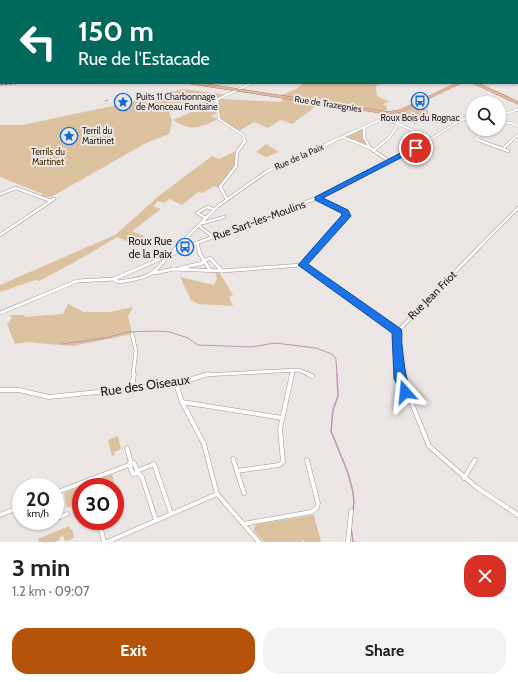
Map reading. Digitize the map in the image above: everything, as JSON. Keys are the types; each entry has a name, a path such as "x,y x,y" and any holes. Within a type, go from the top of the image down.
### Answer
{"main road":[{"name":"Rue de Trazegnies","path":"199,84 391,113 401,110 457,84"},
{"path":"477,84 518,103"}],"street":[{"path":"393,0 398,0"},
{"path":"193,111 250,84"},
{"path":"217,100 219,119 240,133 245,139 244,144 237,152 236,166 220,187 228,198"},
{"path":"506,112 518,109"},
{"name":"Rue de la Paix","path":"169,254 201,224 214,209 266,172 384,118 391,113"},
{"path":"384,118 414,132 423,144"},
{"name":"Rue Sart-les-Moulins","path":"114,279 169,254 317,198 423,144 466,118"},
{"path":"506,123 518,126"},
{"path":"373,151 390,137 398,124"},
{"path":"364,127 364,138 370,148 389,161"},
{"path":"503,149 518,135"},
{"path":"479,136 474,140 508,151"},
{"path":"342,137 370,148"},
{"path":"0,194 13,188 17,188 51,201"},
{"path":"302,265 346,216 345,212 317,198"},
{"path":"0,235 54,199"},
{"name":"Rue de la Paix","path":"206,218 197,213 206,207 214,209"},
{"name":"Rue Jean Friot","path":"397,332 518,208"},
{"name":"Rue de la Paix","path":"201,224 224,217"},
{"path":"201,224 213,237"},
{"path":"197,244 198,251 203,262 210,270"},
{"path":"153,273 158,269 169,254"},
{"path":"0,313 77,281 106,281 114,279 118,282 142,278 153,273 203,262 210,258 222,271"},
{"path":"174,269 222,271 302,265 397,332 396,340 400,378 424,439 436,454 464,478 518,515"},
{"path":"132,334 136,351 132,388"},
{"path":"237,471 279,465 283,462 280,435 282,418 293,370"},
{"name":"Rue des Oiseaux","path":"0,390 19,390 49,397 176,384 207,374 293,370 304,371 312,376"},
{"path":"176,384 182,402 204,444 217,494 259,542"},
{"path":"182,402 282,418"},
{"path":"127,448 132,474 154,464 171,513"},
{"path":"233,459 244,493"},
{"path":"243,524 311,512 316,508 318,503 307,460"},
{"path":"464,478 475,460"},
{"path":"93,478 131,463"},
{"path":"138,472 142,477 156,520"},
{"path":"102,530 105,542 217,494"},
{"path":"0,515 12,510"},
{"path":"348,542 351,511"}],"green space":[{"path":"303,84 380,84 376,86 377,96 390,102 383,105 387,106 387,110 381,112 361,109 364,107 360,109 279,96 296,89"},
{"name":"Terrils du Martinet","path":"183,89 228,95 218,99 209,100 211,102 206,104 196,100 178,106 180,107 169,112 172,121 169,134 146,143 51,197 41,196 43,194 0,177 0,125 22,125 141,100 151,100 150,98"},
{"path":"283,98 319,104 292,124 281,120 268,128 254,122 239,131 220,119 218,103 220,99 281,102"},
{"path":"214,102 214,105 217,106 218,113 215,112 217,113 211,116 218,119 206,125 191,127 173,120"},
{"path":"414,105 428,110 429,117 415,124 397,117 401,115 397,113"},
{"path":"362,129 364,130 363,137 366,144 363,145 345,137"},
{"path":"266,144 279,152 266,157 256,152"},
{"path":"237,152 235,167 219,188 214,186 203,193 198,192 182,205 169,199 164,203 158,201 153,206 161,209 132,231 144,236 134,244 117,237 39,281 35,280 0,292 0,285 115,235 160,195 212,156 219,159"},
{"path":"215,272 219,272 233,295 229,297 233,306 198,304 191,300 180,277 214,285 217,279"},
{"path":"68,304 83,312 110,312 133,307 128,316 132,334 73,346 26,342 15,344 7,324 12,318 10,315 25,315 24,317 63,314"},
{"path":"118,436 121,449 114,452 115,455 112,456 108,440"},
{"path":"112,474 113,478 102,478"},
{"path":"72,490 72,506 67,508 64,493"},
{"path":"314,515 321,542 305,542 304,540 301,542 264,542 254,531 254,527 257,524"},
{"path":"69,526 70,530 72,529 74,537 69,541 65,541 63,535 60,537 60,540 55,542 39,542 38,539 59,530 64,530 64,528"}],"waterway":[{"path":"62,344 106,338 127,332 155,331 170,332 188,338 198,345 251,347 275,343 316,348 332,354 336,359 337,375"},
{"path":"337,374 338,396 333,410 331,431 348,473 353,492 354,502 351,527 353,542"}],"railway":[{"path":"0,85 12,84"}],"place":[{"name":"Roux Bois du Rognac","path":"420,101"},
{"name":"Puits 11 Charbonnage de Monceau Fontaine","path":"123,102"},
{"name":"Terril du Martinet","path":"69,136"},
{"name":"Roux Rue de la Paix","path":"185,247"}],"route":[{"path":"405,392 400,378 396,340 397,332 302,265 346,216 347,213 317,198 416,148"}]}
